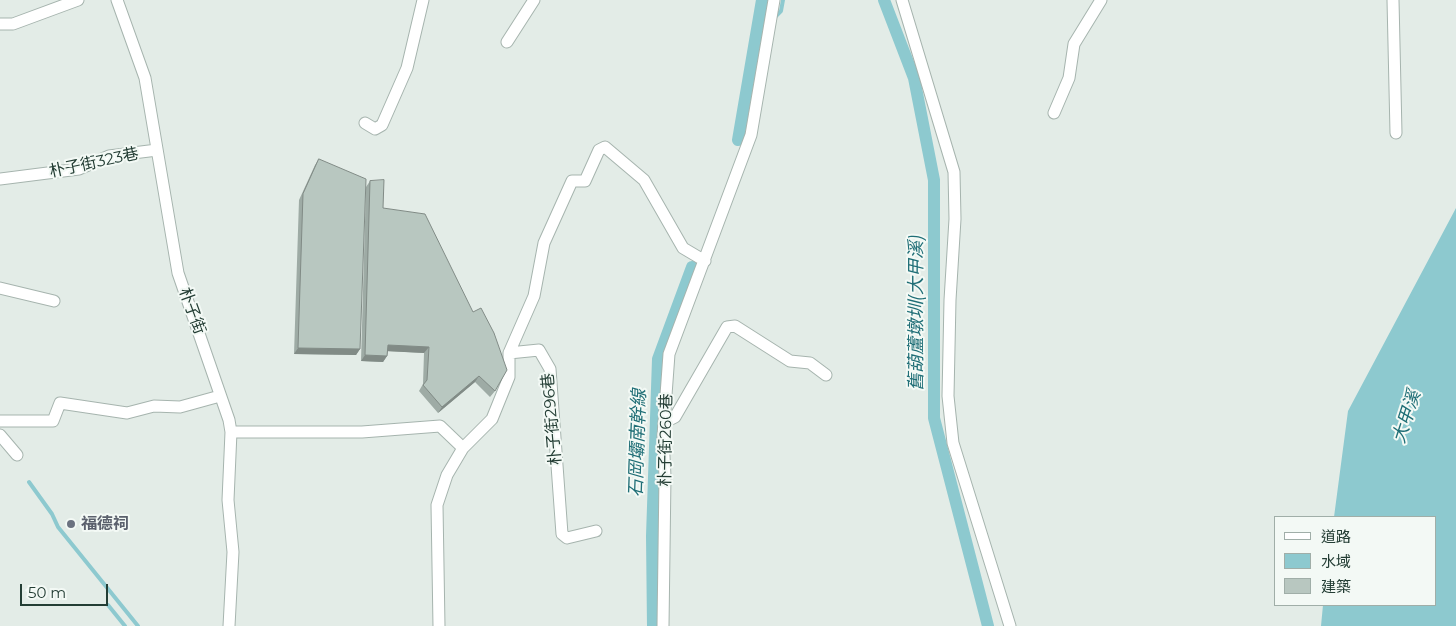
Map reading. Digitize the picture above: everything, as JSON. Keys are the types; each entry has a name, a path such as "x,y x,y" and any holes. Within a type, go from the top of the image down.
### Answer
{"street":[{"path":"0,24 13,24 78,0"},
{"name":"朴子街","path":"117,0 145,78 178,273 231,432 228,500 233,552 229,626"},
{"path":"365,124 375,129 382,125 408,68 423,0"},
{"path":"507,42 534,0"},
{"name":"朴子街260巷","path":"663,626 664,436 670,354 751,135 774,0"},
{"path":"902,0 954,172 955,219 950,300 948,396 953,444 1010,626"},
{"path":"1054,113 1069,78 1074,44 1101,0"},
{"path":"1393,0 1396,133"},
{"path":"439,626 437,505 447,476 463,448 492,419 509,377 509,353 534,296 544,242 572,181 585,180 598,150 605,147 644,180 683,248 705,261"},
{"name":"朴子街323巷","path":"0,179 79,169 109,156 157,150"},
{"path":"0,288 54,301"},
{"path":"666,422 675,418 727,327 735,326 790,361 810,363 826,375"},
{"name":"朴子街296巷","path":"509,353 530,349 540,350 550,369 562,534 567,538 596,532"},
{"path":"0,421 53,421 60,403 127,413 154,406 180,407 220,396"},
{"path":"231,432 362,432 440,426 463,448"},
{"path":"0,435 17,455"}],"water":[{"name":"大甲溪","path":"1456,208 1456,626 1321,626 1323,606 1436,606 1436,516 1334,516 1348,411"}],"building":[{"path":"319,159 366,179 360,349 298,348 303,194"},
{"path":"384,180 383,208 425,214 473,312 481,308 494,333 507,370 495,391 479,376 442,407 423,385 427,380 429,347 388,345 387,356 365,355 370,181"}],"waterway":[{"name":"石岡壩南幹線","path":"738,140 762,0"},
{"path":"776,16 781,11 783,0"},
{"name":"舊葫蘆墩圳(大甲溪)","path":"884,0 914,78 934,180 934,418 988,626"},
{"name":"石岡壩南幹線","path":"653,626 652,536 658,359 692,267"},
{"path":"29,482 52,514 58,527 138,626"},
{"path":"108,605 125,626"}],"place":[{"name":"福德祠","path":"71,524"}]}
